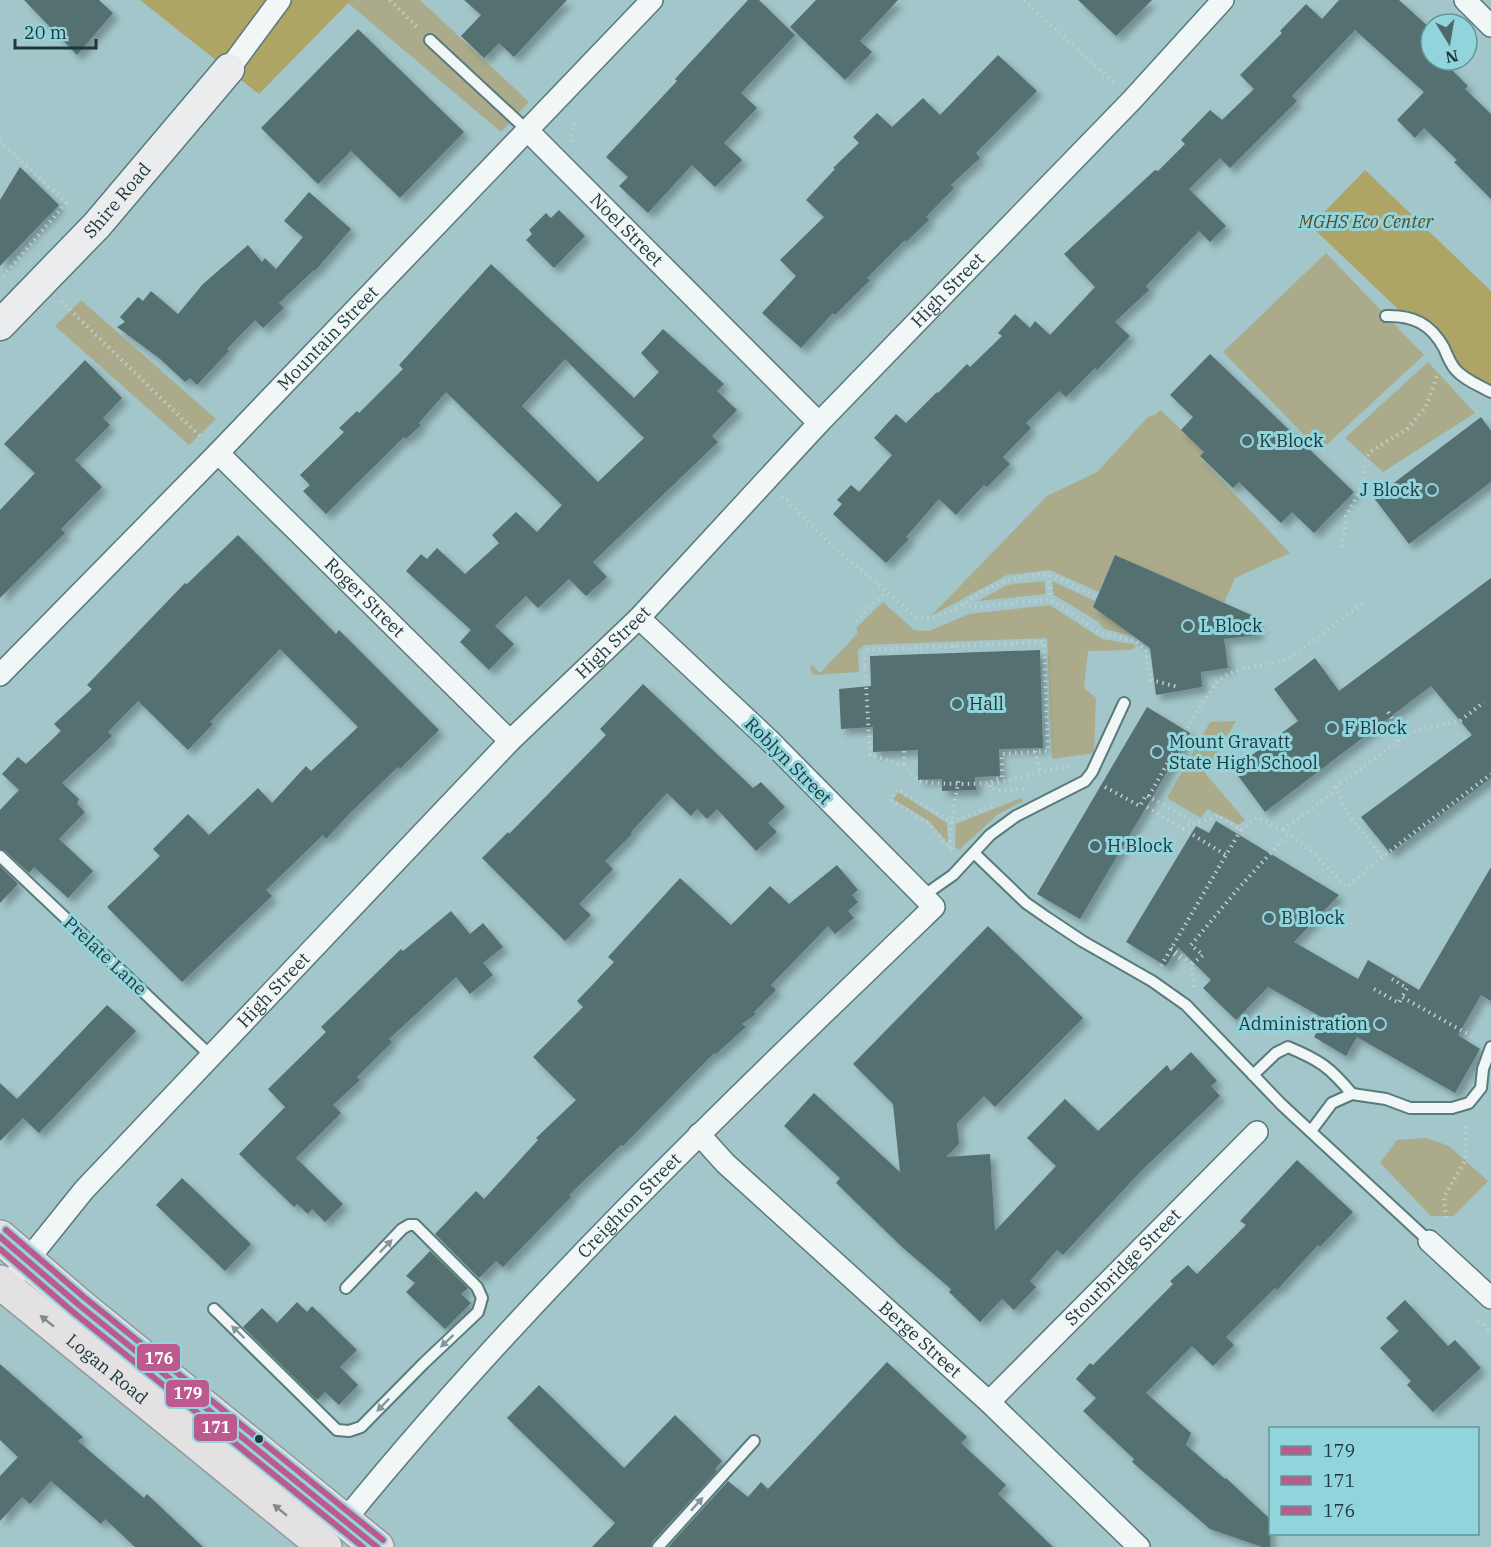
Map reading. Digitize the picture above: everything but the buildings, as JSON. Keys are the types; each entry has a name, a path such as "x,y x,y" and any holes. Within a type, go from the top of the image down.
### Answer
{"main road":[{"name":"Logan Road","path":"0,1237 377,1547"},
{"name":"Logan Road","path":"3,1284 325,1547"}],"street":[{"path":"229,69 280,0"},
{"name":"Mountain Street","path":"0,675 218,453 652,0"},
{"name":"High Street","path":"3,1284 27,1261 84,1190 510,741 639,618 819,423 1131,100 1223,0"},
{"path":"1465,0 1491,26"},
{"name":"Shire Road","path":"0,325 97,225 229,69"},
{"name":"Noel Street","path":"527,130 819,423"},
{"name":"Roger Street","path":"218,453 510,741"},
{"name":"Roblyn Street","path":"639,618 768,739 928,902"},
{"name":"Creighton Street","path":"345,1520 404,1447 512,1326 928,902"},
{"name":"Stourbridge Street","path":"990,1402 1257,1132"},
{"name":"Berge Street","path":"699,1134 725,1163 990,1402 1139,1547"},
{"path":"1429,1241 1491,1298"}],"lane":[{"name":"Noel Street","path":"430,40 527,130"},
{"path":"1386,316 1401,315 1418,320 1430,328 1454,368 1462,376 1491,392"},
{"path":"928,902 990,835 1016,816 1085,781 1092,772 1124,703"},
{"path":"974,853 1026,903 1082,941 1152,981 1186,1005 1253,1075 1429,1241"},
{"name":"Prelate Lane","path":"0,856 211,1056"},
{"path":"1311,1131 1332,1103 1352,1094 1386,1099 1410,1108 1452,1108 1468,1103 1481,1088 1486,1044"},
{"path":"1253,1075 1276,1053 1288,1047 1309,1056 1332,1071 1352,1094"},
{"path":"214,1309 338,1430 350,1431 361,1427 478,1312 482,1298 477,1287 415,1225 408,1225 402,1229 346,1288"},
{"path":"658,1547 754,1441"}],"path":[{"path":"390,0 430,40"},
{"path":"1024,0 1131,100"},
{"path":"573,148 572,135 575,120"},
{"path":"0,141 66,203 0,280"},
{"path":"41,282 218,453"},
{"path":"1343,547 1346,516 1358,494 1364,476 1365,461 1371,451 1407,429 1425,407 1446,353"},
{"path":"782,495 826,540 916,617 939,615 1012,579 1049,575 1097,597"},
{"path":"1049,575 1050,599"},
{"path":"856,621 886,592"},
{"path":"962,605 979,607 1050,599 1101,633 1136,641 1146,651 1151,680 1178,687"},
{"path":"989,783 1002,777 1002,754 1013,751 1048,751 1045,741 1042,656 1044,642 864,650 870,755 904,765 918,781 941,784 989,783 1081,763 1092,772 1098,783 1140,806 1146,795 1149,796 1197,711 1218,681 1236,671 1287,660 1366,601"},
{"path":"1012,644 1013,650"},
{"path":"953,646 954,653"},
{"path":"893,649 893,655"},
{"path":"864,666 870,666"},
{"path":"1283,830 1326,798 1336,787 1412,732 1460,721 1484,702"},
{"path":"1388,712 1398,732 1394,745"},
{"path":"904,751 904,765"},
{"path":"1035,751 1040,772"},
{"path":"1152,981 1241,830 1257,817 1283,830 1308,848 1347,887 1382,857 1491,774"},
{"path":"951,822 897,789 891,800 927,823 950,849 951,822 960,784 959,778"},
{"path":"989,783 990,788 1001,791 1030,789 1029,793 1019,796"},
{"path":"1336,787 1346,811 1382,857"},
{"path":"1149,796 1193,822 1205,822 1217,815 1241,830"},
{"path":"951,822 1002,803"},
{"path":"1147,807 1226,855"},
{"path":"1182,829 1193,822"},
{"path":"1192,964 1204,954 1191,945 1288,834"},
{"path":"1171,948 1181,957"},
{"path":"1174,954 1192,964"},
{"path":"1186,1005 1194,992 1192,964"},
{"path":"1374,989 1399,1003 1407,988 1392,979"},
{"path":"1402,998 1486,1044"},
{"path":"1446,1218 1444,1197 1466,1160 1464,1104"}],"green space":[{"path":"140,0 351,0 259,94"},
{"path":"351,0 420,0 529,102 501,132 348,3"},
{"name":"MGHS Eco Center","path":"1365,170 1491,291 1491,387 1463,372 1433,324 1420,316 1401,312 1311,226"},
{"path":"1326,253 1424,355 1320,451 1223,352"},
{"path":"81,300 216,419 189,445 55,326"},
{"path":"1428,362 1475,413 1383,472 1345,438"},
{"path":"1161,410 1204,452 1200,457 1290,553 1235,578 1224,603 1115,555 1099,592 1050,570 1007,575 931,616 1047,496 1097,472 1149,416"},
{"path":"1044,581 1046,594 978,601 1007,585"},
{"path":"1052,581 1095,601 1093,607 1133,636 1104,629 1099,622 1054,595"},
{"path":"883,602 914,630 929,631 969,614 1050,605 1102,639 1132,644 1136,647 1131,650 1088,651 1084,688 1096,698 1094,753 1052,759 1047,638 865,645 858,650 859,672 813,675 810,667 812,665 820,673 857,634 857,627"},
{"path":"1236,721 1205,773 1245,820 1239,825 1207,809 1201,818 1167,798 1210,722"},
{"path":"898,792 947,823 948,843 929,821 893,799"},
{"path":"1021,798 1023,801 997,815 959,850 955,846 956,824"},
{"path":"1426,1138 1449,1146 1488,1181 1454,1216 1431,1216 1380,1163 1397,1140"}],"transit line":[{"name":"176","path":"6,1230 85,1298 383,1540"},
{"name":"179","path":"0,1237 79,1305 377,1547"},
{"name":"171","path":"0,1249 73,1312 363,1547"}],"place":[{"name":"K Block","path":"1247,441"},
{"name":"J Block","path":"1432,490"},
{"name":"L Block","path":"1188,626"},
{"name":"Hall","path":"957,704"},
{"name":"F Block","path":"1332,728"},
{"name":"Mount Gravatt State High School","path":"1157,752"},
{"name":"H Block","path":"1095,846"},
{"name":"B Block","path":"1269,918"},
{"name":"Administration","path":"1380,1024"}]}
